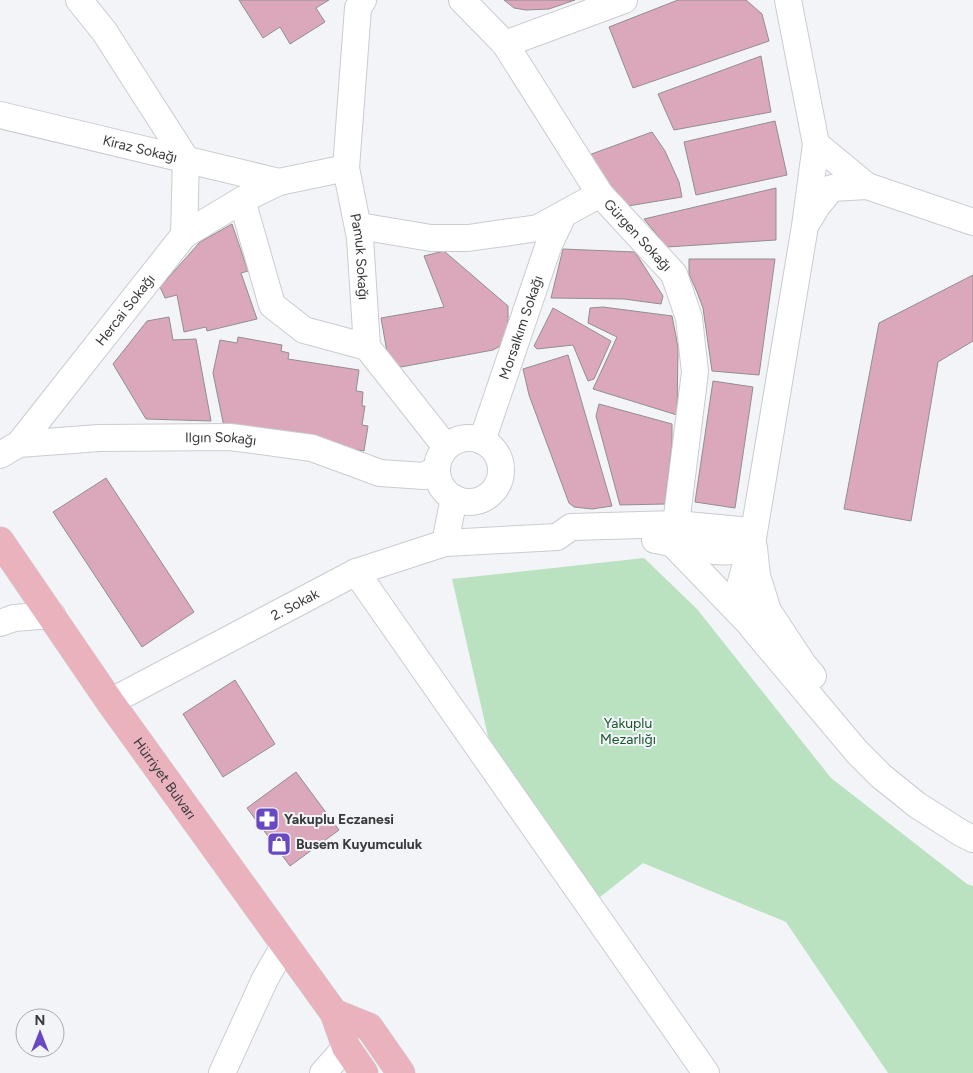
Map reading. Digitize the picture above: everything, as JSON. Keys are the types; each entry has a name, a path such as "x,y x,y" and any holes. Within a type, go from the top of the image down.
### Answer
{"main road":[{"name":"Hürriyet Bulvarı","path":"0,541 110,702 334,1012 346,1047 364,1073"},
{"path":"334,1012 369,1027 401,1073"}],"street":[{"path":"79,0 104,31 186,159 184,235"},
{"name":"Pamuk Sokağı","path":"363,0 358,8 346,168 359,226 367,347"},
{"name":"Gürgen Sokağı","path":"462,0 505,44 600,194 674,274 689,318 695,372 674,533"},
{"path":"505,44 624,0"},
{"path":"752,626 741,605 740,586 753,538 816,144 788,0"},
{"name":"Kiraz Sokağı","path":"0,115 279,182"},
{"path":"816,144 867,186 973,222"},
{"path":"184,235 242,200 279,182 346,168"},
{"path":"804,226 832,188 867,186"},
{"path":"359,226 431,238 468,238 538,228 600,194"},
{"path":"242,200 272,304 304,330 367,347 442,458"},
{"name":"Morsalkım Sokağı","path":"482,441 548,247 563,215"},
{"name":"Hercai Sokağı","path":"9,449 184,235"},
{"name":"Ilgın Sokağı","path":"9,449 99,438 230,436 312,448 380,473 424,476 442,458"},
{"path":"463,438 473,438 482,441 491,447 498,456 501,466 497,485 491,493 483,498 463,501 454,498 441,486 442,458 454,441 463,438"},
{"path":"445,543 454,498"},
{"name":"2. Sokak","path":"110,702 356,572 445,543 557,537 571,527 674,533"},
{"path":"674,533 709,550 730,551 744,548 753,538"},
{"path":"674,533 857,752 881,776 917,805 973,839"},
{"path":"753,538 757,576 768,611 803,664 860,732 906,775 942,803 973,822"},
{"path":"356,572 706,1073"},
{"path":"0,623 14,618 52,616"},
{"path":"222,1073 264,979 285,944"},
{"path":"323,1073 346,1047"}],"green space":[{"name":"Yakuplu Mezarlığı","path":"644,558 697,609 831,778 967,884 973,886 973,1073 888,1073 786,922 643,863 595,901 496,771 452,579"}],"building":[{"path":"239,0 329,0 316,8 325,22 290,44 280,27 263,38"},
{"path":"504,0 575,0 549,9 526,10 514,8"},
{"path":"678,0 746,0 762,14 769,41 633,88 609,27"},
{"path":"761,56 771,112 674,130 658,94"},
{"path":"775,121 787,175 696,195 684,142"},
{"path":"652,132 665,151 679,182 682,197 628,206 586,156"},
{"path":"776,188 776,240 667,247 644,219"},
{"path":"232,224 248,271 241,273 257,319 207,331 206,327 184,332 177,295 165,298 160,287 200,242"},
{"path":"563,249 635,252 663,296 661,304 624,299 551,298"},
{"path":"444,251 508,306 506,335 500,346 493,350 390,369 381,318 444,307 424,256"},
{"path":"689,259 775,259 759,375 712,371 703,308 689,274"},
{"path":"973,275 973,341 938,362 911,521 844,509 879,323"},
{"path":"603,307 672,316 678,347 677,415 593,389 617,337 588,323 590,308"},
{"path":"553,308 611,341 594,379 588,381 573,345 537,349 534,346"},
{"path":"169,317 173,340 196,339 211,421 146,419 113,364 147,321"},
{"path":"238,337 282,345 281,351 289,353 288,359 359,370 356,391 363,392 362,406 365,406 362,425 368,426 364,451 224,427 213,373 220,340 237,343"},
{"path":"568,355 612,506 592,509 574,507 569,503 529,395 523,369"},
{"path":"713,381 753,387 735,508 695,502"},
{"path":"599,404 672,424 672,444 665,504 620,505 596,416"},
{"path":"106,478 194,612 142,647 53,512"},
{"path":"235,680 275,744 223,777 183,714"},
{"path":"296,772 339,830 290,866 247,808"}],"place":[{"name":"Yakuplu Eczanesi","path":"267,819"},
{"name":"Busem Kuyumculuk","path":"279,844"}]}
